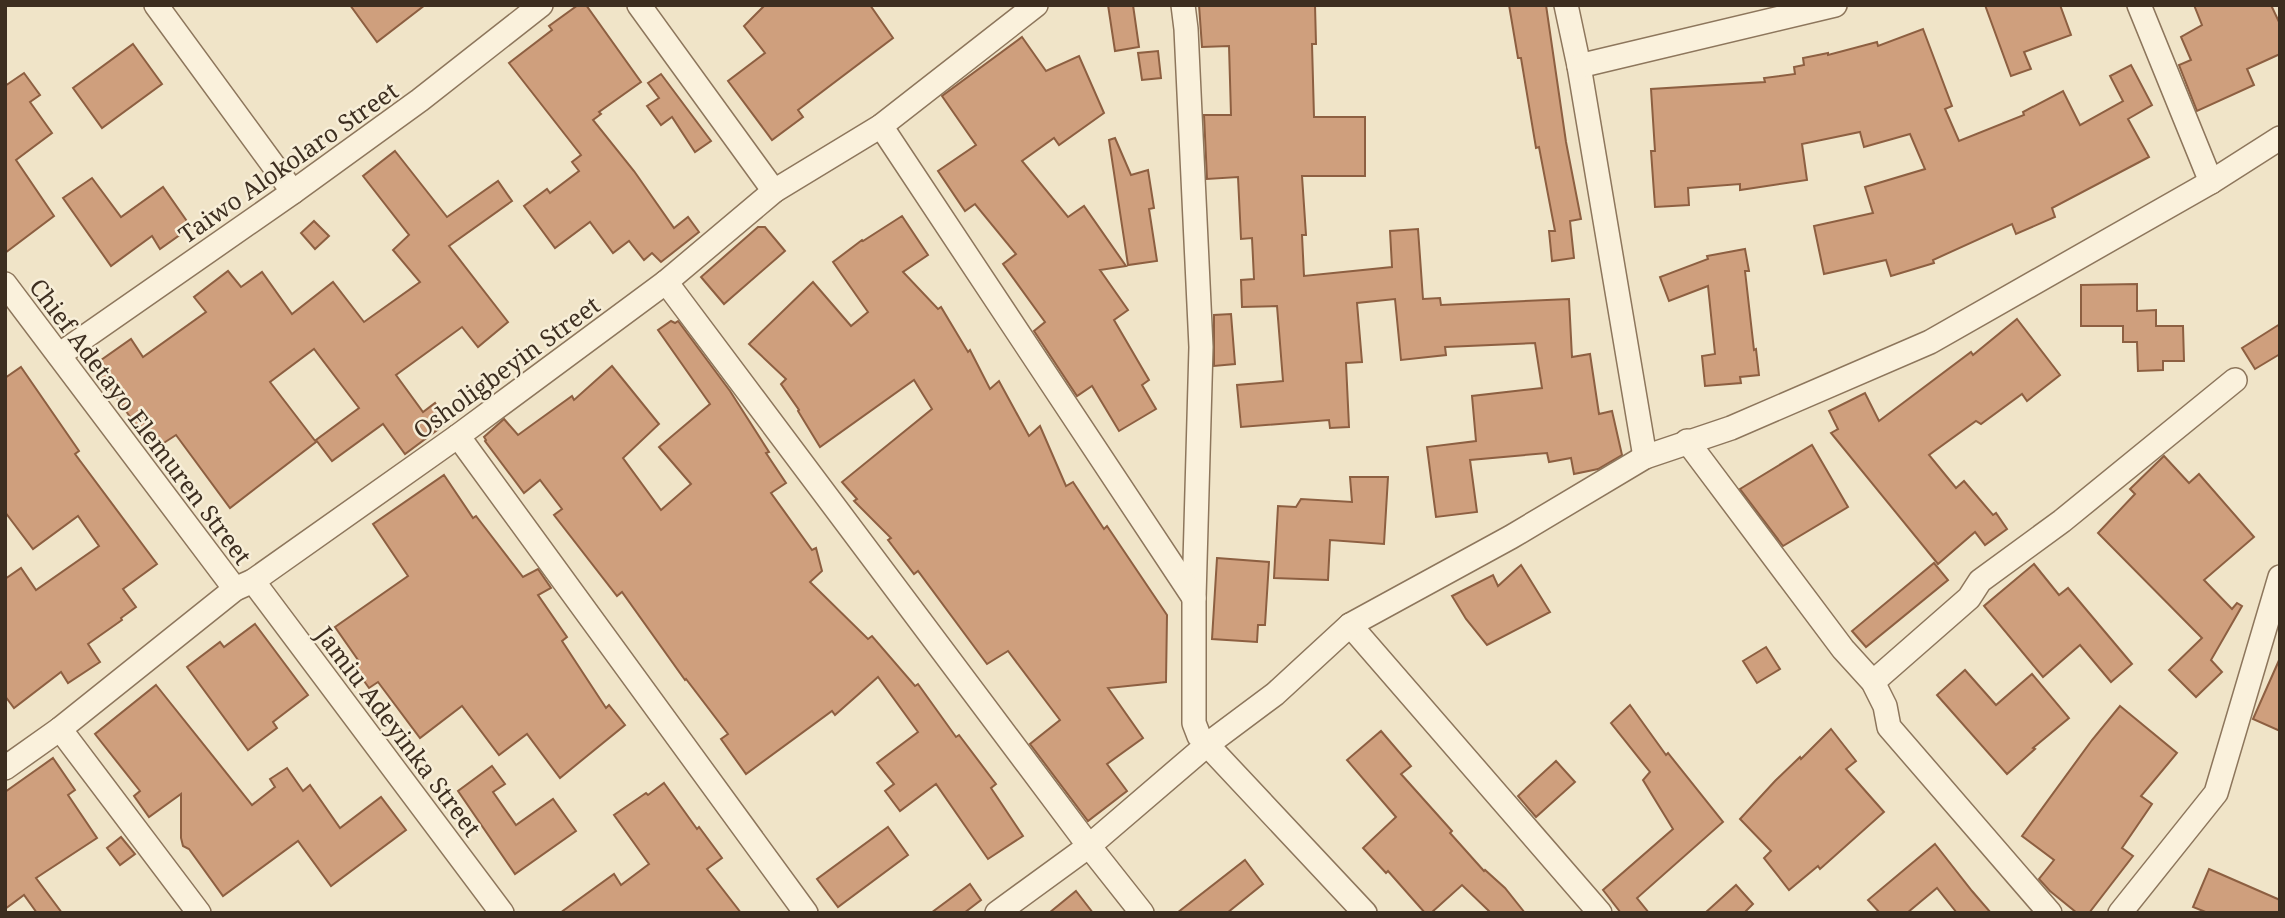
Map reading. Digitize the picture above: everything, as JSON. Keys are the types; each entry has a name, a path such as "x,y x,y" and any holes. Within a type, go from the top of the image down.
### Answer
{"street":[{"path":"156,5 293,192"},
{"path":"639,5 774,191"},
{"name":"Osholigbeyin Street","path":"6,767 60,729 244,585 458,436 666,282 774,191 881,126 1036,5"},
{"path":"1183,5 1201,346 1194,598 1194,723 1199,736 1364,913"},
{"path":"1566,5 1579,66 1645,457"},
{"path":"1579,66 1835,5"},
{"path":"2139,5 2211,182"},
{"name":"Taiwo Alokolaro Street","path":"59,355 421,100 530,8"},
{"path":"881,126 1194,598"},
{"path":"997,913 1089,846 1208,744 1275,694 1350,625 1511,537 1645,457 1731,428 1930,342 2211,182 2280,138"},
{"path":"666,282 1142,913"},
{"name":"Chief Adetayo Elemuren Street","path":"5,284 244,585"},
{"path":"1872,682 1969,598 1980,581 2062,521 2235,380"},
{"path":"458,436 806,913"},
{"path":"1687,441 1843,649 1872,682 1885,706 1889,727 2050,913"},
{"path":"2120,913 2216,793 2280,577"},
{"name":"Jamiu Adeyinka Street","path":"244,585 502,913"},
{"path":"1350,625 1600,913"},
{"path":"60,729 199,913"}],"building":[{"path":"350,5 425,5 377,42"},
{"path":"578,5 586,5 641,82 599,112 601,114 593,120 634,171 674,228 688,217 699,232 661,262 652,253 644,260 629,241 613,253 590,222 555,248 524,206 547,189 550,193 579,171 572,162 581,155 509,63 552,30 549,26"},
{"path":"765,5 870,5 893,38 798,110 803,117 772,140 728,81 765,53 744,26"},
{"path":"1108,5 1133,5 1139,47 1115,51"},
{"path":"1199,5 1315,5 1316,44 1312,44 1314,117 1365,117 1365,176 1302,176 1306,235 1302,235 1304,276 1392,267 1390,231 1418,229 1423,299 1440,298 1441,305 1569,299 1572,357 1590,354 1599,414 1612,411 1622,455 1598,469 1574,474 1571,458 1549,462 1547,453 1470,460 1477,512 1436,517 1427,447 1476,441 1472,396 1542,388 1535,343 1445,347 1446,355 1401,360 1395,299 1357,303 1362,362 1346,363 1349,427 1330,428 1329,420 1241,427 1237,385 1283,381 1277,306 1242,307 1241,280 1254,279 1252,238 1241,239 1238,177 1207,179 1204,115 1231,115 1229,46 1202,47"},
{"path":"1509,5 1546,5 1566,142 1581,219 1570,221 1574,258 1552,261 1549,231 1555,231"},
{"path":"1985,5 2060,5 2071,35 2024,52 2031,69 2011,76"},
{"path":"2194,5 2271,5 2280,24 2280,54 2247,69 2254,85 2197,111 2179,65 2191,60 2181,37 2202,25"},
{"path":"1923,29 1952,106 1945,109 1959,141 2024,115 2023,112 2063,91 2080,125 2123,101 2110,76 2131,65 2152,105 2128,119 2149,157 2052,208 2055,217 2016,234 2012,224 1933,260 1934,263 1891,276 1886,260 1824,274 1814,226 1873,213 1865,187 1925,169 1910,134 1864,147 1860,132 1802,144 1807,180 1740,190 1740,184 1688,188 1689,205 1655,207 1651,151 1655,151 1651,89 1765,82 1764,78 1795,74 1794,67 1804,65 1803,58 1828,55 1877,42 1878,46"},
{"path":"1022,37 1046,71 1079,56 1104,113 1059,145 1054,138 1022,161 1068,217 1084,206 1126,266 1100,270 1128,310 1114,320 1149,380 1142,385 1156,409 1119,431 1092,386 1077,396 1034,331 1045,322 1003,264 1016,254 975,204 965,211 938,171 976,145 942,96"},
{"path":"133,44 162,84 102,128 73,88"},
{"path":"1158,51 1161,78 1142,80 1138,53"},
{"path":"24,73 40,95 30,102 52,133 16,160 54,216 5,253 5,86"},
{"path":"661,74 711,141 695,152 672,117 661,125 647,106 659,98 648,83"},
{"path":"1115,138 1131,175 1148,170 1154,208 1149,209 1157,261 1128,265 1109,140"},
{"path":"395,151 447,217 498,181 512,201 449,246 508,322 478,347 462,327 396,375 423,412 435,403 448,422 405,454 383,424 332,461 316,440 359,408 314,349 270,382 316,442 230,508 176,435 153,450 94,365 131,339 143,357 206,312 194,297 228,271 241,287 262,272 292,314 333,282 364,322 420,282 393,250 409,235 363,176"},
{"path":"92,178 121,217 163,187 191,227 160,249 152,236 111,266 63,198"},
{"path":"902,216 928,255 903,272 938,309 941,307 968,352 970,350 990,389 999,381 1029,436 1040,426 1066,486 1073,482 1104,529 1107,526 1167,615 1166,682 1108,688 1143,738 1107,764 1127,791 1088,821 1030,744 1060,720 1008,651 987,664 918,571 914,574 888,540 891,538 854,501 857,499 842,482 932,409 914,380 820,447 781,384 786,379 749,344 813,282 851,326 868,312 833,262 862,240"},
{"path":"314,221 329,236 315,249 301,233"},
{"path":"758,227 765,227 785,251 724,304 701,277"},
{"path":"1745,249 1749,271 1745,271 1759,375 1740,377 1741,383 1705,386 1702,356 1715,354 1708,286 1669,301 1660,277 1708,259 1707,256"},
{"path":"2137,284 2137,311 2156,310 2156,326 2183,326 2184,361 2163,361 2163,370 2138,371 2137,342 2123,342 2123,326 2081,326 2081,285"},
{"path":"1231,314 1235,364 1214,366 1214,315"},
{"path":"2017,319 2060,375 2027,401 2022,394 1981,424 1976,421 1929,455 1956,488 1964,481 1993,515 1996,513 2007,529 1985,545 1975,532 1938,564 1831,433 1838,429 1829,411 1865,393 1879,421 1971,352 1973,355"},
{"path":"671,321 678,321 730,391 786,483 771,493 812,550 816,548 822,571 810,582 868,639 872,636 915,686 918,684 956,737 959,735 996,784 991,788 1023,836 988,859 936,784 900,811 885,791 894,784 877,763 918,732 878,677 835,715 832,711 746,774 721,739 728,734 685,680 622,592 617,596 554,515 562,509 540,480 524,493 485,441 484,437 504,419 518,435 572,396 574,400 612,366 659,424 623,458 661,510 691,484 659,447 710,404 658,330"},
{"path":"2280,324 2280,354 2255,369 2242,348"},
{"path":"21,367 79,451 75,454 157,564 123,589 136,607 88,644 100,662 68,683 61,672 14,708 5,696 5,579 21,568 36,590 99,546 78,516 33,549 5,512 5,378"},
{"path":"1812,445 1848,507 1783,546 1740,489"},
{"path":"2164,456 2189,483 2199,474 2254,537 2204,580 2232,609 2237,603 2242,606 2211,660 2222,672 2196,697 2169,670 2202,638 2098,533 2135,494 2130,489"},
{"path":"444,475 473,518 476,516 523,577 538,569 551,588 538,595 567,637 562,641 606,708 609,705 625,725 560,778 527,734 499,755 462,706 420,738 378,682 369,688 352,664 358,660 335,627 408,576 373,524"},
{"path":"1350,477 1388,477 1384,544 1330,540 1328,580 1274,578 1278,506 1296,507 1301,499 1352,502"},
{"path":"1217,558 1269,562 1265,625 1258,625 1257,642 1212,639"},
{"path":"1934,563 1948,580 1866,647 1852,631"},
{"path":"2034,564 2059,595 2068,588 2132,664 2111,682 2080,645 2043,677 1984,606"},
{"path":"1521,565 1550,612 1487,645 1452,596 1493,575 1498,586"},
{"path":"255,624 308,695 273,722 277,728 248,750 187,667 220,642 224,647"},
{"path":"1766,647 1780,669 1757,683 1743,661"},
{"path":"2280,658 2280,731 2253,719"},
{"path":"1965,670 1996,705 2032,674 2069,718 2007,774 1937,695"},
{"path":"156,685 252,805 275,787 270,779 287,768 303,791 310,785 340,828 381,797 406,830 331,886 298,841 223,896 189,849 183,846 181,794 149,817 134,796 140,791 95,734"},
{"path":"1630,705 1666,755 1668,753 1723,822 1637,898 1649,913 1621,913 1603,890 1673,829 1643,780 1650,772 1611,723"},
{"path":"2120,706 2177,753 2141,796 2152,804 2122,848 2133,856 2089,913 2077,913 2039,879 2054,860 2022,836"},
{"path":"1831,729 1856,761 1846,769 1884,812 1820,869 1818,866 1789,890 1764,858 1771,851 1740,819 1775,781"},
{"path":"1381,731 1411,766 1401,774 1452,831 1450,833 1484,871 1505,888 1525,913 1491,913 1462,885 1431,913 1425,913 1388,871 1386,873 1363,848 1396,817 1347,760"},
{"path":"53,758 75,790 68,795 97,838 36,878 62,913 37,913 24,895 5,909 5,792"},
{"path":"1556,761 1575,782 1536,817 1518,796"},
{"path":"492,766 505,784 493,792 516,825 553,799 576,831 515,874 458,791"},
{"path":"664,783 722,858 707,869 741,913 560,913 614,874 621,885 649,864 614,815"},
{"path":"888,827 908,855 838,907 817,879"},
{"path":"121,837 135,854 120,865 107,848"},
{"path":"1935,844 1991,913 1957,913 1937,888 1907,913 1880,913 1868,900"},
{"path":"1245,860 1263,884 1227,913 1177,913"},
{"path":"2209,869 2280,900 2280,913 2208,913 2193,907"},
{"path":"970,884 981,900 964,913 931,913"},
{"path":"1736,885 1753,904 1744,913 1705,913"},
{"path":"1076,891 1093,913 1049,913"}]}
